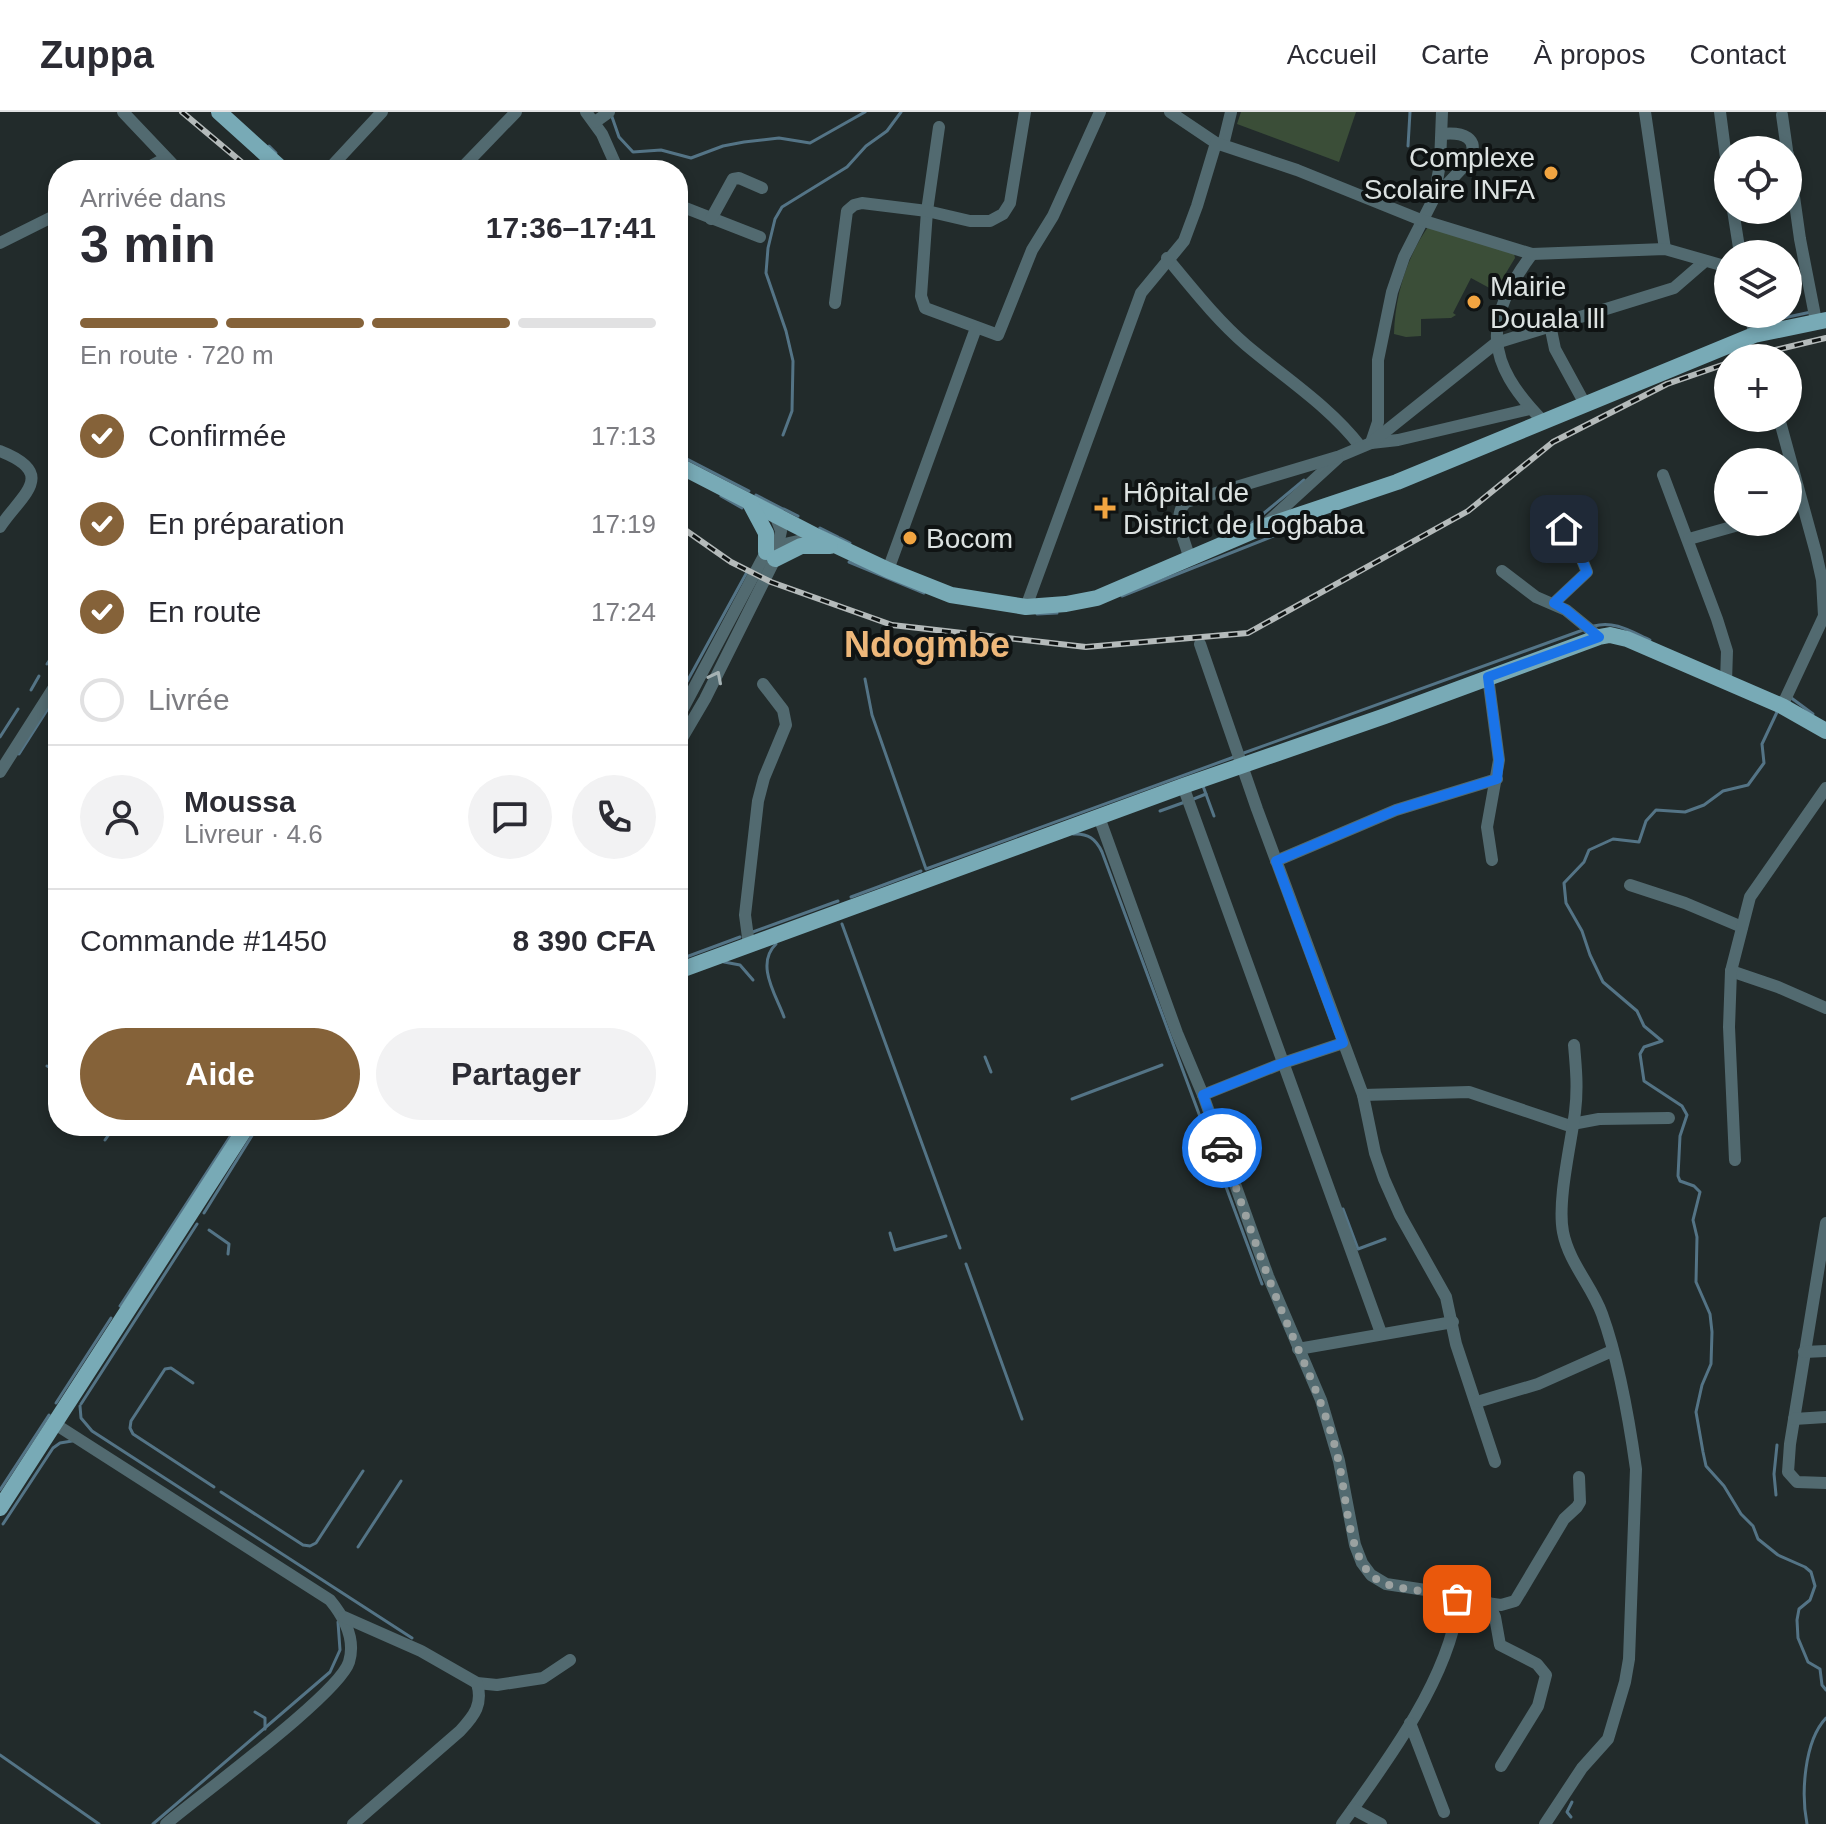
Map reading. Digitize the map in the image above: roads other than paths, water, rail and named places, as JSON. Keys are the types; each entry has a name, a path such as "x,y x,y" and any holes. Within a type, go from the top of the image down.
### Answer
{"main road":[{"path":"219,112 272,160"},
{"path":"688,470 818,537 951,595 1026,607 1066,604 1097,598 1263,527 1397,482 1754,335 1821,320"},
{"path":"749,502 774,552 801,546 840,547"},
{"path":"688,967 1599,637 1610,635 1627,639 1782,706 1826,731"},
{"path":"0,1508 241,1136"}],"street":[{"path":"123,112 166,158 162,160"},
{"path":"337,160 382,112"},
{"path":"470,160 516,112"},
{"path":"609,112 591,117 613,160"},
{"path":"835,303 847,211 862,203 927,211 970,221 990,221 1003,214 1010,203 1025,112"},
{"path":"939,127 927,211 921,296 925,308 998,335 1032,250 1053,216 1100,112"},
{"path":"1170,112 1220,144 1297,170 1335,188 1421,220 1532,254 1665,249 1714,264"},
{"path":"1191,112 1199,129"},
{"path":"1026,607 1141,293 1184,241 1231,112"},
{"path":"1434,198 1442,112"},
{"path":"1645,112 1665,249"},
{"path":"1720,112 1723,136"},
{"path":"1782,115 1785,136"},
{"path":"1366,444 1378,422 1378,360 1392,292 1404,257 1434,198 1473,154 1470,139 1464,135 1442,134"},
{"path":"711,219 733,179 739,178 762,188"},
{"path":"688,209 760,237"},
{"path":"0,243 48,219"},
{"path":"1798,224 1821,320"},
{"path":"1532,254 1511,283 1498,312 1496,343 1506,372 1520,397 1543,421"},
{"path":"1167,258 1212,313 1244,343 1366,444 1398,440 1530,409"},
{"path":"1189,557 1178,516 1186,502 1340,456 1366,444 1496,343 1674,288 1704,262"},
{"path":"1550,325 1555,349 1585,404"},
{"path":"888,570 976,328"},
{"path":"1753,328 1754,335"},
{"path":"0,451 18,460 31,474 32,482 28,492 0,527"},
{"path":"1263,527 1340,456"},
{"path":"1663,475 1689,539 1727,651 1726,682"},
{"path":"1782,706 1825,616 1822,580 1802,506"},
{"path":"1552,512 1576,545 1587,572 1554,603"},
{"path":"688,728 705,699 774,552 781,526 775,515"},
{"path":"1689,539 1714,532"},
{"path":"688,701 774,552 818,537"},
{"path":"1502,571 1525,590 1566,610 1599,637"},
{"path":"1200,644 1363,1095 1375,1153 1384,1179 1400,1215 1446,1297 1456,1344 1495,1462"},
{"path":"1488,677 1499,760 1487,827 1492,860"},
{"path":"749,945 745,915 758,801 786,725 783,710 763,684"},
{"path":"0,772 48,697"},
{"path":"1276,861 1396,810 1497,779"},
{"path":"1183,786 1381,1333"},
{"path":"1735,1160 1729,1027 1731,971 1750,897 1826,788"},
{"path":"1099,817 1268,1276 1321,1400 1339,1461 1355,1545 1362,1563 1371,1575 1386,1584 1452,1594 1457,1599 1510,1604 1515,1601 1564,1519 1580,1502 1579,1477"},
{"path":"1630,885 1685,903 1742,927"},
{"path":"1731,971 1790,991 1826,1008"},
{"path":"1203,1095 1343,1043"},
{"path":"1545,1824 1582,1768 1608,1739 1629,1659 1636,1469 1601,1311 1568,1249 1562,1229 1577,1080 1574,1045"},
{"path":"1363,1095 1469,1092 1560,1124 1572,1125 1599,1119 1669,1118"},
{"path":"1826,1223 1821,1282 1804,1352 1788,1472 1791,1479 1797,1482 1826,1483"},
{"path":"1298,1349 1453,1322"},
{"path":"1477,1402 1538,1384 1612,1351"},
{"path":"1804,1352 1826,1351"},
{"path":"1794,1419 1826,1417"},
{"path":"55,1424 330,1600 344,1617 349,1635 350,1654 343,1674 308,1708 166,1824"},
{"path":"1342,1824 1410,1723 1433,1680 1451,1638 1457,1617 1457,1599"},
{"path":"1489,1603 1500,1645 1537,1664 1546,1675 1538,1706 1501,1766"},
{"path":"344,1617 410,1646 477,1683 497,1685 543,1678 570,1660"},
{"path":"353,1824 475,1715 481,1698 477,1683"},
{"path":"1410,1723 1444,1812"},
{"path":"1353,1809 1381,1824"}],"waterway":[{"path":"611,114 619,137 633,152 661,150 691,158 744,142 779,138 810,143 865,112"},
{"path":"783,435 792,411 793,361 766,273 775,219 782,207 847,167 866,146 887,131 901,112"},
{"path":"1408,146 1410,112"},
{"path":"269,146 276,153"},
{"path":"1802,314 1811,312"},
{"path":"688,460 749,491"},
{"path":"1252,523 1304,480"},
{"path":"756,495 783,509"},
{"path":"721,496 742,508"},
{"path":"784,509 798,516"},
{"path":"820,528 838,537"},
{"path":"1122,596 1286,531"},
{"path":"840,538 850,543"},
{"path":"849,562 924,593"},
{"path":"688,680 747,572"},
{"path":"1037,614 1057,613"},
{"path":"1594,626 1616,626 1650,640"},
{"path":"1241,754 1583,630"},
{"path":"31,690 39,676"},
{"path":"865,679 872,715 926,869 1234,757"},
{"path":"1790,697 1813,714"},
{"path":"0,737 18,709"},
{"path":"19,754 48,709"},
{"path":"1778,710 1762,744 1764,763 1748,785 1723,791 1704,805 1685,812 1656,810 1646,821 1639,842 1613,839 1589,850 1584,862 1564,883 1566,903 1582,931 1603,982 1637,1011 1644,1026 1662,1041 1644,1047 1640,1054 1644,1081 1682,1106 1687,1115 1680,1136 1678,1176 1680,1181 1700,1192 1693,1220 1697,1237 1696,1282 1710,1314 1712,1332 1711,1364 1696,1412 1706,1466 1753,1526 1758,1539 1778,1555 1811,1572 1815,1586 1810,1600 1799,1609 1798,1638 1808,1662 1820,1669 1822,1685 1826,1690"},
{"path":"1203,786 1214,816"},
{"path":"1191,800 1206,794"},
{"path":"1160,811 1185,802"},
{"path":"1073,834 1091,838 1102,852 1262,1284"},
{"path":"851,897 921,871"},
{"path":"750,933 838,901"},
{"path":"842,924 960,1248"},
{"path":"688,956 740,937"},
{"path":"776,944 770,952 767,970 784,1017"},
{"path":"724,962 740,965 753,980"},
{"path":"985,1057 991,1072"},
{"path":"1072,1099 1162,1065"},
{"path":"105,1140 108,1136"},
{"path":"120,1306 230,1136"},
{"path":"204,1213 252,1136"},
{"path":"1343,1209 1358,1249 1385,1239"},
{"path":"81,1404 197,1224"},
{"path":"209,1230 229,1244 228,1254"},
{"path":"890,1233 895,1250 946,1236"},
{"path":"966,1264 1022,1419"},
{"path":"56,1403 111,1318"},
{"path":"193,1383 171,1368 165,1369 131,1421 130,1428 133,1434 214,1487"},
{"path":"80,1406 81,1418 92,1431 412,1638"},
{"path":"0,1490 49,1415"},
{"path":"3,1524 53,1448 72,1441"},
{"path":"1776,1495 1774,1474 1777,1445"},
{"path":"221,1492 303,1545 310,1546 316,1543 363,1471"},
{"path":"358,1547 401,1481"},
{"path":"153,1824 330,1672 340,1650 338,1622"},
{"path":"255,1712 265,1718 265,1729"},
{"path":"1807,1824 1804,1798 1806,1768 1813,1740 1826,1718"},
{"path":"0,1755 99,1824"},
{"path":"1571,1817 1567,1812 1572,1802"}],"railway":[{"path":"182,112 239,160"},
{"path":"1801,344 1826,338"},
{"path":"688,532 731,562 771,582 892,625 1086,647 1248,633 1468,511 1553,442 1667,384 1714,368"}],"place":[{"name":"Complexe Scolaire INFA","path":"1551,173"},
{"name":"Mairie Douala lll","path":"1474,302"},
{"name":"Hôpital de District de Logbaba","path":"1105,508"},
{"name":"Bocom","path":"910,538"}],"district":[{"name":"Ndogmbe","path":"927,644"}]}
